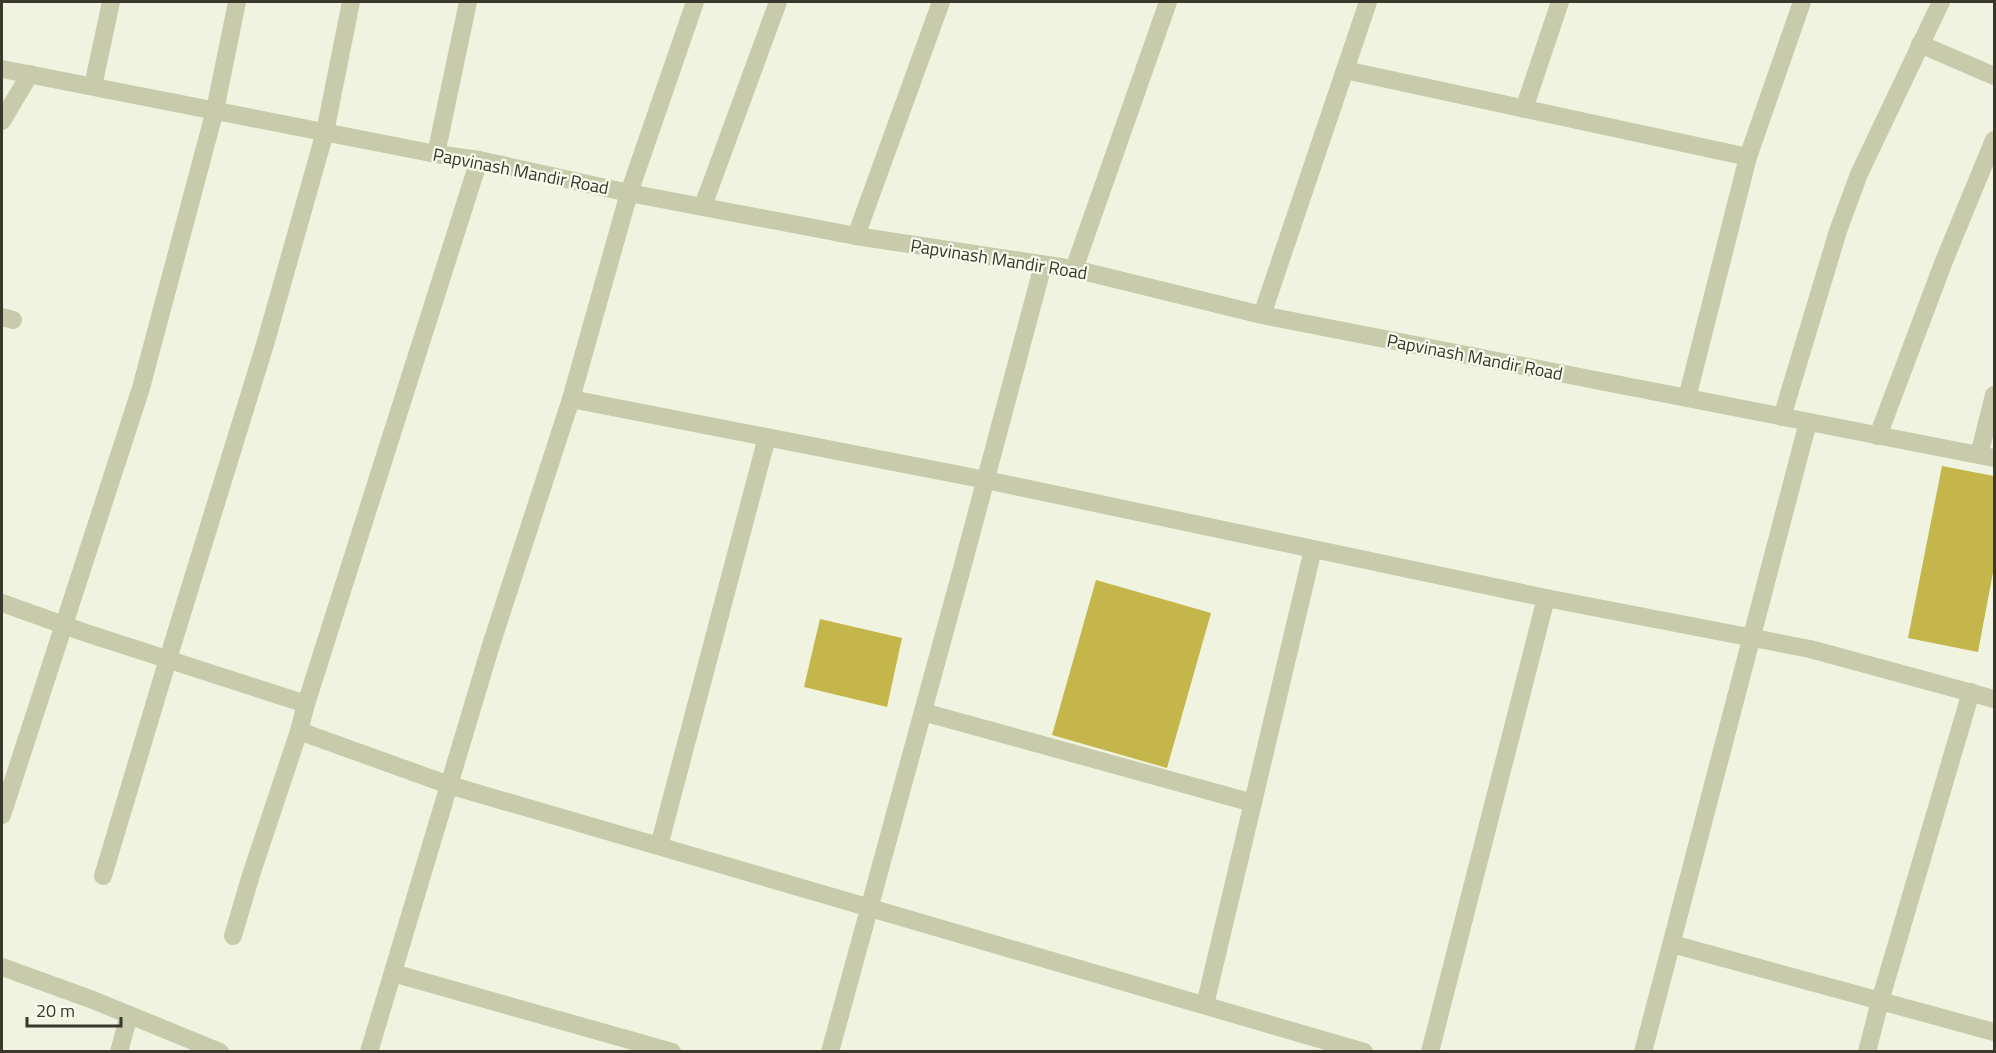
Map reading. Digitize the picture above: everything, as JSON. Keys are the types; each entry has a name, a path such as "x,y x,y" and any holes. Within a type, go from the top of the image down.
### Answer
{"street":[{"path":"93,87 111,2"},
{"path":"2,815 141,388 215,110 237,2"},
{"path":"103,876 266,341 325,132 351,2"},
{"path":"436,154 468,2"},
{"path":"369,1052 491,645 571,399 629,193 695,2"},
{"path":"703,206 778,2"},
{"path":"856,236 941,2"},
{"path":"1074,269 1168,2"},
{"path":"1262,315 1368,2"},
{"path":"1524,109 1560,2"},
{"path":"1687,399 1749,157 1802,2"},
{"path":"1782,417 1838,231 1859,174 1941,2"},
{"path":"1920,44 1995,76"},
{"name":"Papvinash Mandir Road","path":"2,69 436,154 479,160 629,193 856,236 1074,269 1262,315 1987,457"},
{"path":"1345,70 1749,157"},
{"path":"2,121 30,74"},
{"path":"1878,436 1944,261 1995,140"},
{"path":"233,936 479,160"},
{"path":"830,1052 986,480 1042,265"},
{"path":"1987,457 1995,395"},
{"path":"571,399 986,480 1546,598 1810,649 1995,699"},
{"path":"1643,1052 1808,422"},
{"path":"659,846 767,437"},
{"path":"1205,1005 1313,549"},
{"path":"1430,1052 1546,598"},
{"path":"2,603 62,625 306,704"},
{"path":"1867,1052 1971,692"},
{"path":"923,712 1253,803"},
{"path":"299,731 449,785 1364,1052"},
{"path":"1672,944 1995,1032"},
{"path":"2,967 220,1052"},
{"path":"393,974 672,1052"},
{"path":"119,1052 129,1015"}],"building":[{"path":"1942,466 1994,476 1994,567 1978,652 1908,638"},
{"path":"1096,580 1211,613 1167,768 1052,735"},
{"path":"820,619 902,638 887,707 804,687"}]}
